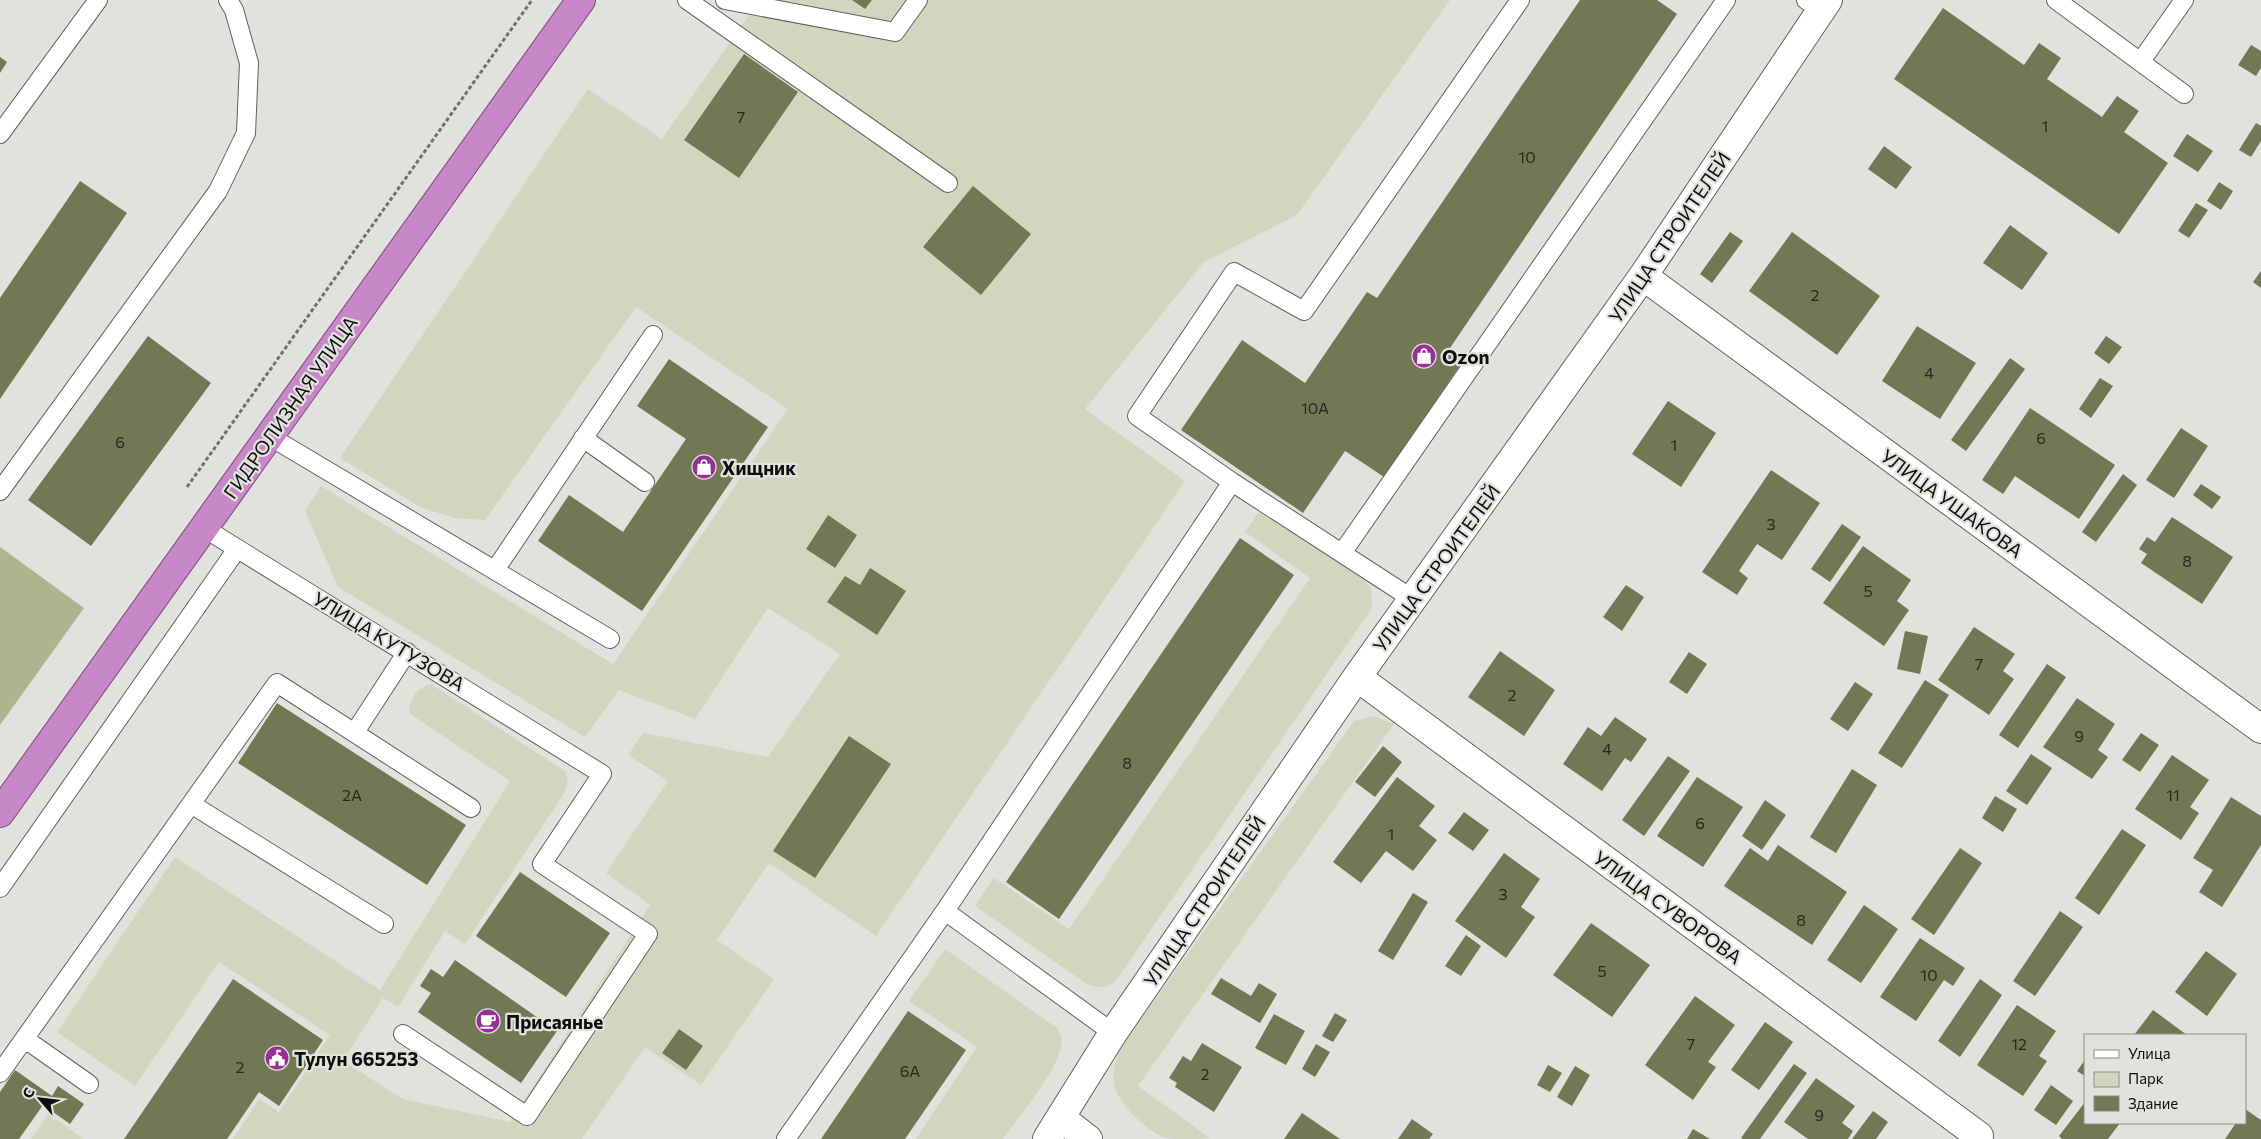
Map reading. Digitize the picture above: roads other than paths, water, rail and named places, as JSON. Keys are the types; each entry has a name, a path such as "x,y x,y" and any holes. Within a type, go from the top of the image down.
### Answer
{"highway":[{"name":"ГИДРОЛИЗНАЯ УЛИЦА","path":"0,813 581,0"}],"street":[{"name":"УЛИЦА СТРОИТЕЛЕЙ","path":"1054,1129 1113,1034 1358,678 1643,276 1819,3"},
{"name":"УЛИЦА УШАКОВА","path":"1643,276 2261,729"},
{"name":"УЛИЦА СУВОРОВА","path":"1358,678 1979,1136"},
{"path":"1054,1129 1088,1139"}],"lane":[{"path":"0,134 98,0"},
{"path":"0,491 218,191 246,133 249,63 234,10 228,0"},
{"path":"688,0 948,183"},
{"path":"725,0 896,32 918,0"},
{"path":"1414,600 1232,482 1137,416 1234,272 1304,311 1520,0"},
{"path":"1342,553 1726,0"},
{"path":"2056,0 2184,94"},
{"path":"2141,61 2184,0"},
{"path":"495,570 653,334"},
{"path":"269,436 610,639"},
{"path":"583,438 645,482"},
{"path":"786,1139 946,911 1232,482"},
{"name":"УЛИЦА КУТУЗОВА","path":"204,528 602,774 542,864 648,934 527,1116 403,1034"},
{"path":"0,888 237,549"},
{"path":"355,732 407,652"},
{"path":"0,1073 277,683 471,808"},
{"path":"191,804 384,924"},
{"path":"946,911 1113,1034"},
{"path":"25,1039 88,1084"}],"place":[{"name":"Ozon","path":"1424,356"},
{"name":"Хищник","path":"704,467"},
{"name":"Присаянье","path":"488,1021"},
{"name":"Тулун 665253","path":"277,1058"}]}
